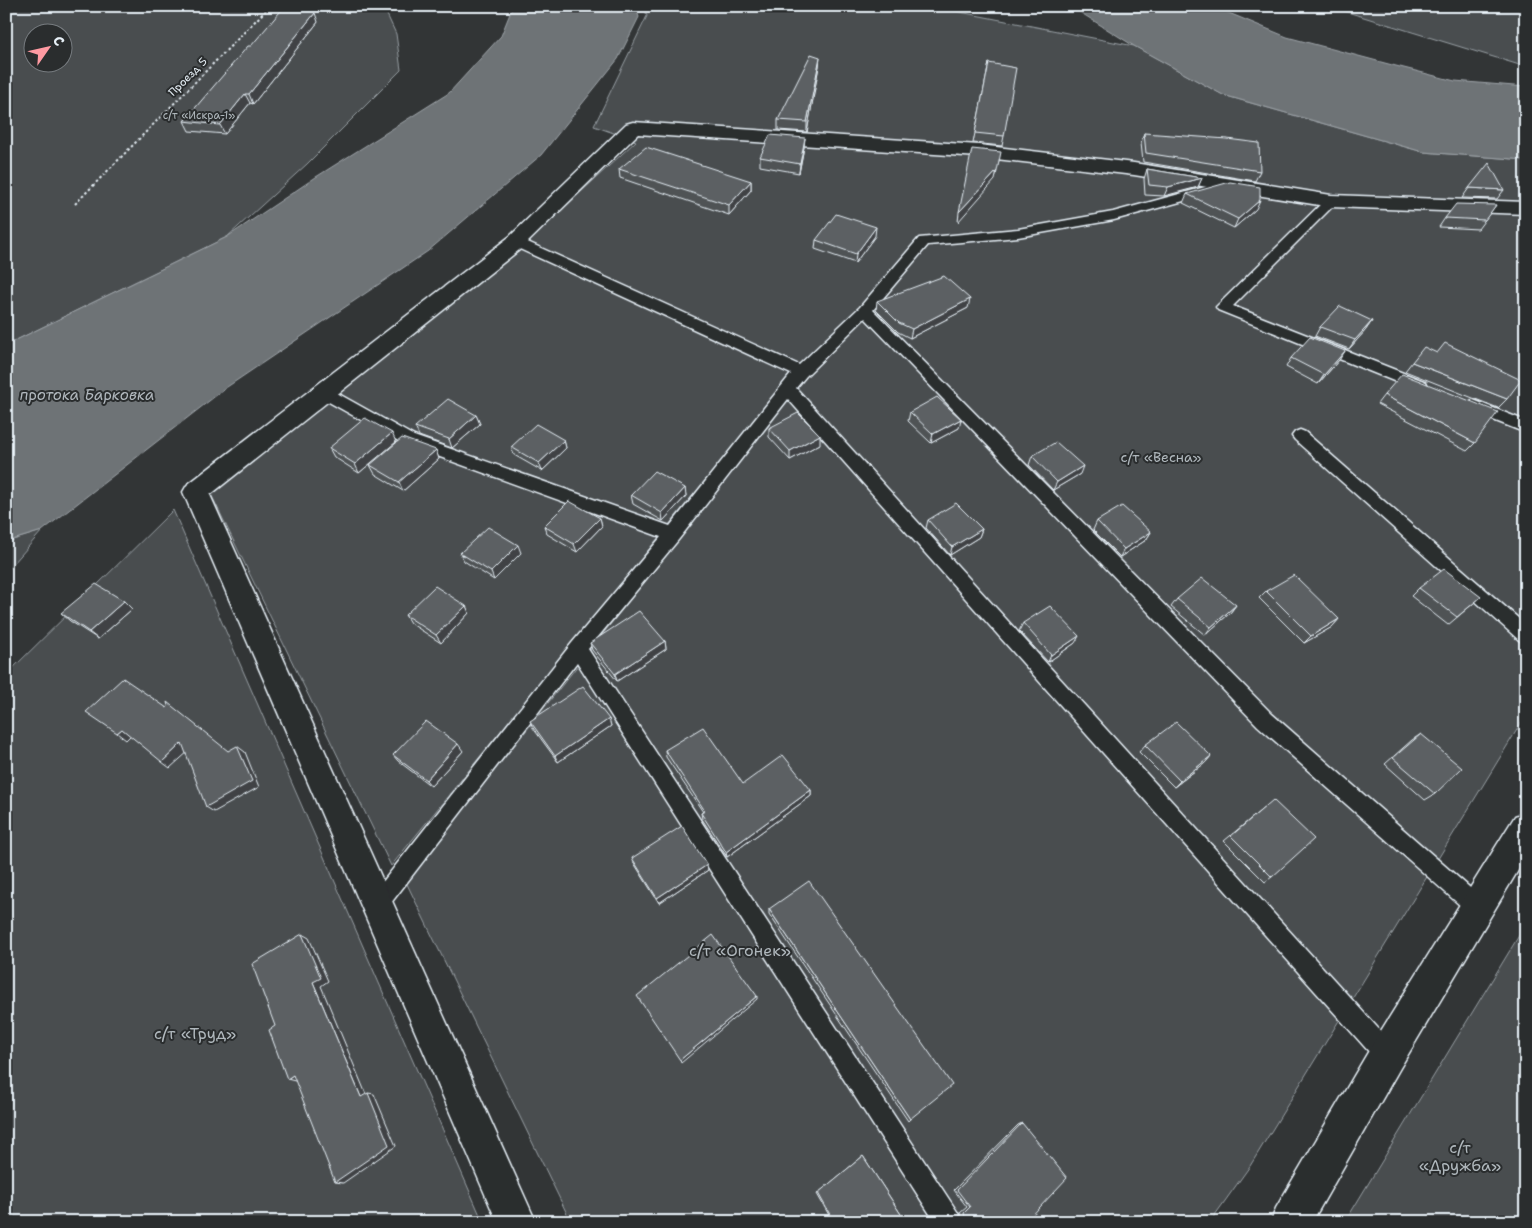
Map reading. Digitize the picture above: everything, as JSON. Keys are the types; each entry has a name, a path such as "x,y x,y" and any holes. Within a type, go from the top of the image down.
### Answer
{"street":[{"path":"517,1222 196,492 516,242 633,128 979,151 1134,169 1331,201 1526,208"},
{"path":"1290,1222 1387,1055 1478,908 1522,842"}],"lane":[{"path":"377,905 578,648 673,534 801,372 865,310 924,241 1018,233 1114,216 1228,185"},
{"path":"1331,201 1223,307 1434,391"},
{"path":"516,242 801,372"},
{"path":"865,310 1265,720 1478,908"},
{"path":"788,389 1387,1055"},
{"path":"323,392 409,440 673,534"},
{"path":"1462,402 1526,427"},
{"path":"1300,436 1526,636"},
{"path":"578,648 949,1222"}],"path":[{"name":"Проезд 5","path":"75,204 270,6"}],"green space":[{"name":"с/т «Искра-1»","path":"6,6 383,6 396,34 401,70 307,164 227,237 6,345"},
{"name":"с/т «Весна»","path":"644,6 929,6 1134,46 1223,95 1423,152 1526,160 1526,715 1250,1166 1210,1222 571,1222 406,882 721,485 711,473 391,866 209,490 526,243 636,141 594,126 647,16"},
{"path":"1526,6 1526,67 1331,7"},
{"name":"с/т «Труд»","path":"173,510 483,1222 6,1222 6,675"},
{"path":"42,531 6,572 6,542"},
{"name":"с/т «Дружба»","path":"1526,924 1526,1222 1345,1222"}],"water":[{"name":"протока Барковка","path":"513,6 635,6 639,17 618,59 541,155 428,251 227,387 42,531 6,542 6,345 227,237 316,177 449,93 501,36"},
{"path":"1070,6 1212,6 1287,37 1396,66 1455,81 1526,87 1526,160 1423,152 1223,95 1134,46"}],"building":[{"path":"285,6 306,6 315,13 249,94 245,94 220,125 184,121 248,46 251,46"},
{"path":"811,54 820,57 807,122 778,120"},
{"path":"989,63 1016,68 1004,136 975,133"},
{"path":"1144,133 1259,143 1260,171 1146,153"},
{"path":"770,135 805,138 800,164 760,157"},
{"path":"646,147 751,181 729,205 619,169"},
{"path":"972,149 1001,152 997,171 959,212"},
{"path":"1489,163 1504,190 1469,188"},
{"path":"1147,169 1202,178 1168,187 1149,185"},
{"path":"1230,182 1260,187 1260,200 1238,219 1187,194"},
{"path":"1456,204 1496,205 1485,220 1445,218"},
{"path":"836,214 876,227 856,254 816,240"},
{"path":"944,276 970,299 912,329 899,323 877,301"},
{"path":"1340,306 1372,321 1355,340 1320,327"},
{"path":"1310,337 1345,351 1324,375 1291,358"},
{"path":"1445,343 1521,380 1507,399 1412,362 1424,347 1437,353"},
{"path":"1402,374 1498,412 1475,443 1384,395"},
{"path":"937,397 961,419 933,434 910,412"},
{"path":"448,399 476,415 449,439 415,427"},
{"path":"798,413 820,435 790,451 769,428"},
{"path":"365,418 392,433 355,464 329,448"},
{"path":"536,424 564,440 539,463 511,447"},
{"path":"402,438 436,450 399,482 370,465"},
{"path":"1056,442 1083,466 1057,482 1032,456"},
{"path":"654,471 685,488 662,513 631,495"},
{"path":"569,501 600,518 574,544 544,526"},
{"path":"956,503 982,529 952,547 928,520"},
{"path":"1122,506 1151,532 1124,549 1097,521"},
{"path":"488,527 518,545 491,572 460,553"},
{"path":"1444,569 1481,597 1457,617 1419,588"},
{"path":"1294,575 1339,619 1311,636 1266,591"},
{"path":"1202,578 1236,605 1211,627 1177,599"},
{"path":"96,584 124,601 89,632 61,613"},
{"path":"435,586 466,606 436,635 405,615"},
{"path":"1050,606 1079,636 1051,655 1023,623"},
{"path":"639,611 665,641 615,674 590,643"},
{"path":"123,678 167,708 167,702 228,751 237,746 252,781 206,807 182,743 162,762 122,729 117,733 86,712"},
{"path":"583,686 609,719 555,756 530,721"},
{"path":"426,721 458,744 426,780 393,755"},
{"path":"1176,722 1211,756 1180,781 1145,745"},
{"path":"703,727 743,784 783,755 811,790 726,852 701,813 705,811 665,750"},
{"path":"1421,734 1462,768 1435,794 1393,758"},
{"path":"1273,800 1314,839 1272,877 1231,836"},
{"path":"682,826 707,865 657,898 632,858"},
{"path":"809,881 952,1085 910,1119 769,909"},
{"path":"302,934 321,978 313,982 361,1097 368,1093 389,1145 335,1182 293,1075 287,1079 269,1030 275,1026 252,964"},
{"path":"713,935 757,996 680,1060 637,996"},
{"path":"1022,1123 1067,1178 1026,1222 966,1222 964,1213 970,1207 957,1190"},
{"path":"863,1156 906,1222 834,1222 818,1193"}],"park label":[{"name":"с/т «Огонек»","path":"740,950"}]}
